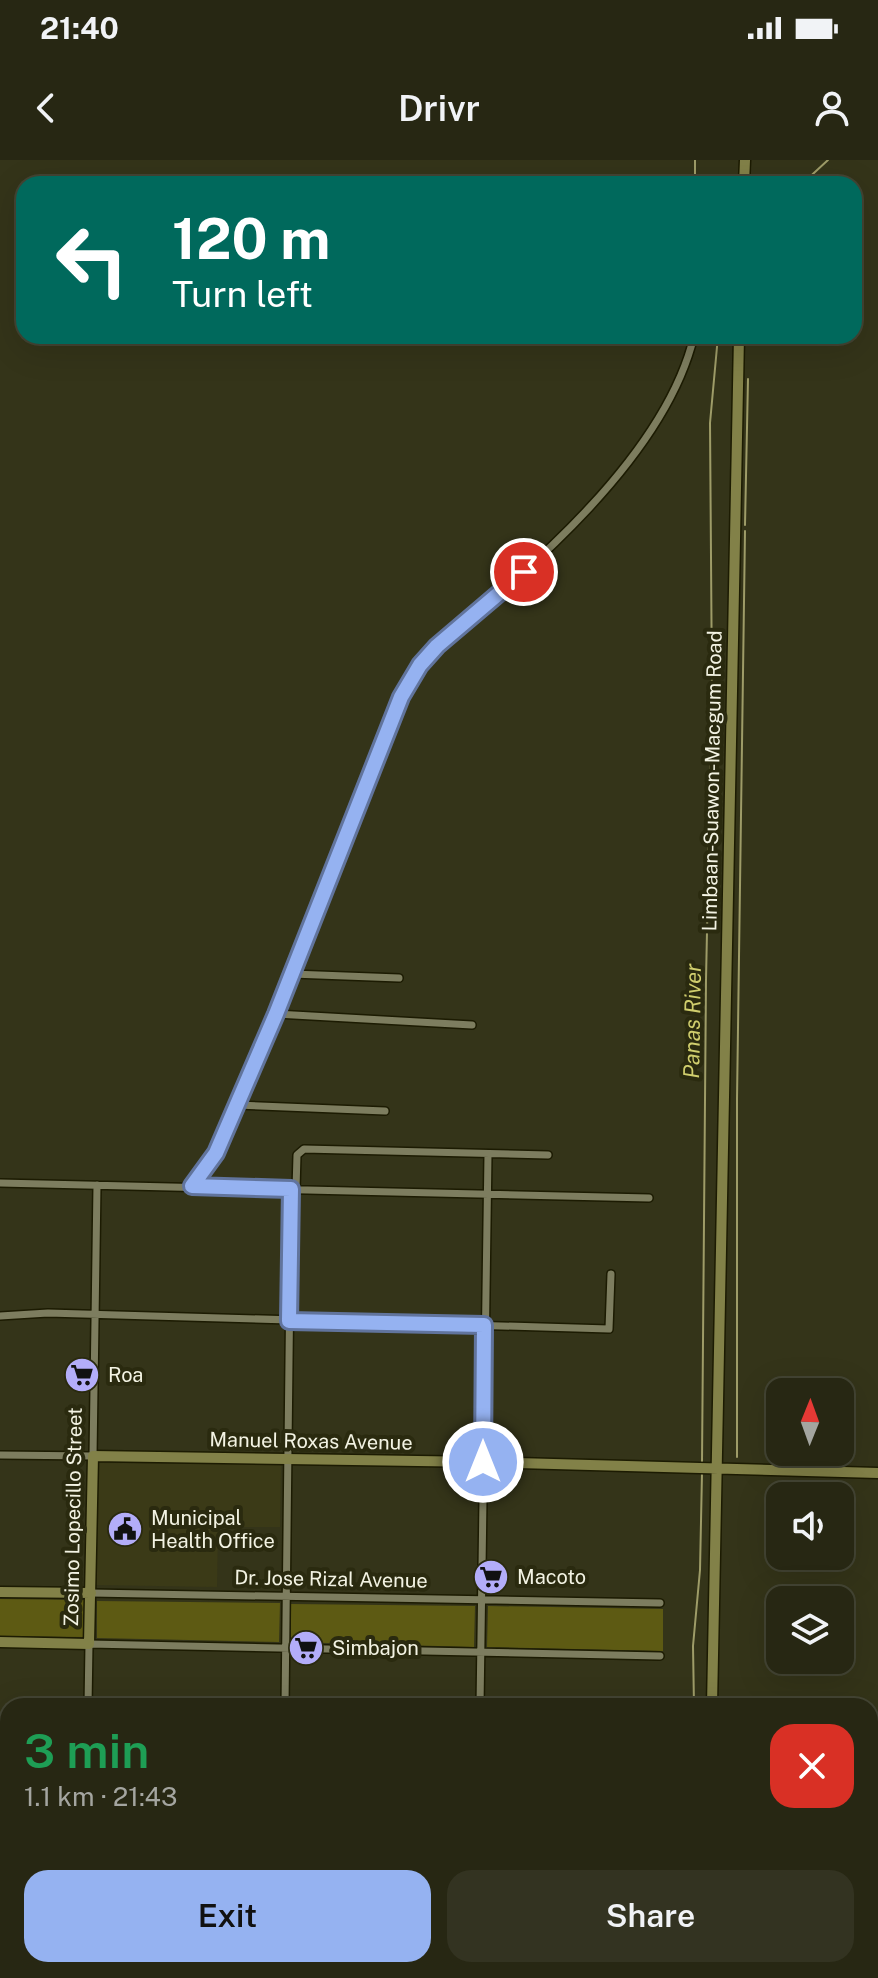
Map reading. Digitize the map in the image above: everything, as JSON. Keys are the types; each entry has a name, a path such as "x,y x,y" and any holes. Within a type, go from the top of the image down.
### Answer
{"street":[{"path":"192,1186 216,1153 276,1014 401,697 411,680 437,646 559,540 612,482 676,388 692,344"},
{"name":"Limbaan-Suawon-Macgum Road","path":"712,1698 713,1467 739,344"},
{"path":"292,974 399,978"},
{"path":"276,1014 472,1025"},
{"path":"236,1105 385,1111"},
{"path":"285,1698 289,1321 297,1155 304,1149 548,1155"},
{"path":"480,1698 488,1154"},
{"path":"0,1183 649,1198"},
{"name":"Zosimo Lopecillo Street","path":"88,1698 97,1185"},
{"path":"0,1316 48,1313 609,1329 611,1274"},
{"name":"Manuel Roxas Avenue","path":"0,1455 483,1462 878,1473"},
{"name":"Dr. Jose Rizal Avenue","path":"0,1592 660,1603"},
{"path":"0,1642 660,1656"}],"shaded area":[{"path":"97,1463 281,1464 280,1527 218,1527 217,1587 95,1585"},
{"path":"0,1599 84,1600 83,1637 0,1636"},
{"path":"97,1601 280,1603 279,1642 97,1638"},
{"path":"291,1604 475,1606 474,1647 291,1642"},
{"path":"488,1606 663,1609 663,1651 487,1647"}],"waterway":[{"path":"695,160 695,176"},
{"name":"Panas River","path":"811,176 828,160"},
{"name":"Panas River","path":"702,1462 712,691 710,423 717,344"},
{"path":"745,525 748,379"},
{"path":"737,1457 737,1099 745,531"},
{"name":"Panas River","path":"694,1698 693,1646 700,1570 702,1473"}],"place":[{"name":"Roa","path":"82,1375"},
{"name":"Municipal Health Office","path":"125,1529"},
{"name":"Macoto","path":"491,1577"},
{"name":"Simbajon","path":"306,1648"}],"route":[{"path":"483,1462 484,1325 289,1321 291,1189 192,1186 216,1153 276,1014 401,697 420,665 437,646 524,572"}]}
